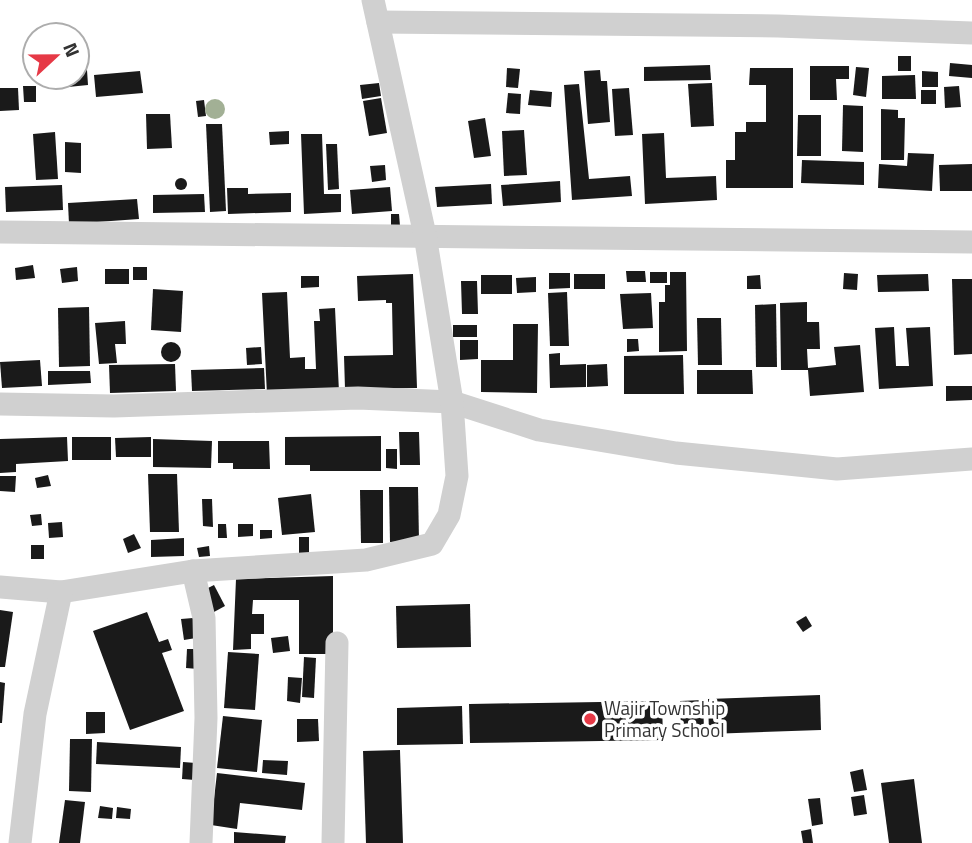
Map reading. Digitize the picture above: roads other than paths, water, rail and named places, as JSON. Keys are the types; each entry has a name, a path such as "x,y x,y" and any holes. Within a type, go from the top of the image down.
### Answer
{"street":[{"path":"0,587 61,592 193,571 366,560 432,544 449,516 457,476 452,402 425,235 375,11 972,33"},
{"path":"0,232 972,242"},
{"path":"0,404 114,406 358,398 452,402 539,430 676,453 837,469 972,459"},
{"path":"193,571 204,631 206,718 201,843"},
{"path":"20,843 35,714 61,592"},
{"path":"333,843 337,643"}],"place":[{"name":"Wajir Township Primary School","path":"590,719"}]}
